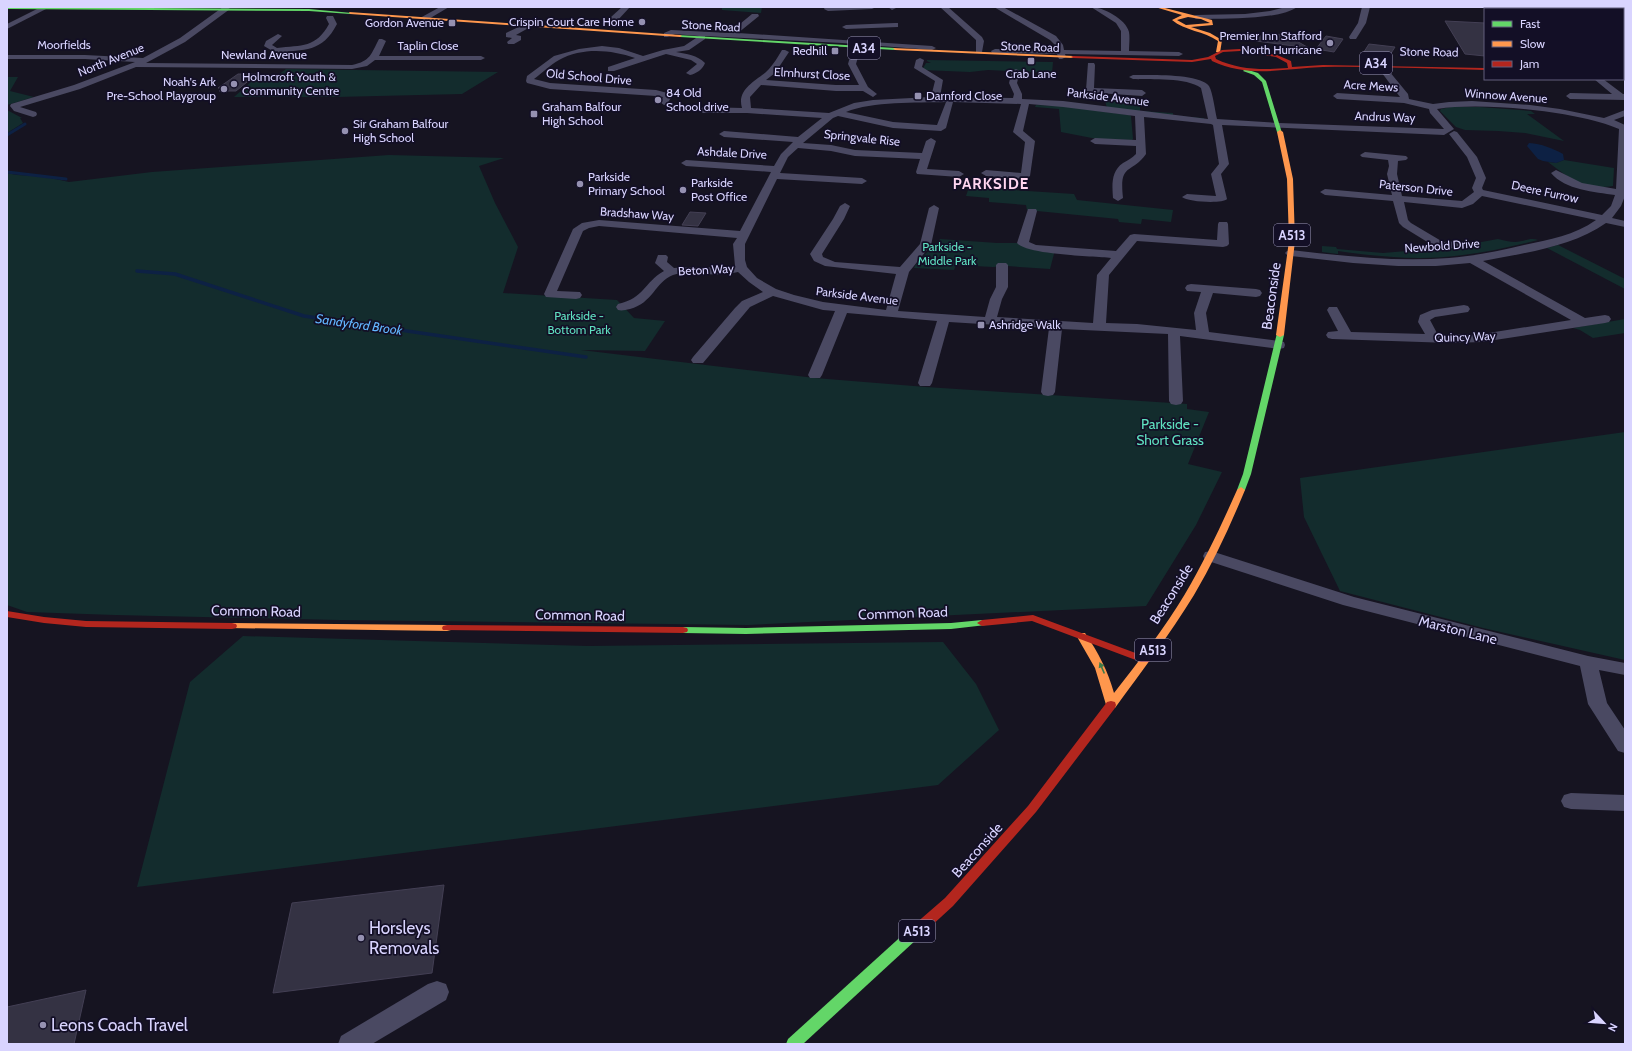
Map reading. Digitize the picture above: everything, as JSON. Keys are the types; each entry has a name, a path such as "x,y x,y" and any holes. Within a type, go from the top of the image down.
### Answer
{"main road":[{"path":"1147,7 1175,22 1214,34 1220,41 1214,60 1234,68 1256,74 1264,81 1274,74 1286,69 1289,62 1277,56"},
{"path":"1157,7 1171,12 1208,19 1229,38 1242,47 1258,52"},
{"name":"Stone Road","path":"7,8 227,8 309,10 700,39 1192,61 1216,54 1240,50 1325,62 1484,65"},
{"path":"1175,22 1177,18 1194,17"},
{"path":"1187,26 1202,26 1212,23"},
{"name":"Stone Road","path":"615,33 667,35 700,39"},
{"name":"Stone Road","path":"829,45 904,55 1189,64 1234,68"},
{"name":"Stone Road","path":"1245,70 1262,71 1323,66 1484,69"},
{"name":"Beaconside","path":"793,1044 949,902 1032,809 1145,660 1181,608 1211,556 1225,528 1247,474 1279,345 1291,253 1290,179 1278,126 1264,81"},
{"name":"Common Road","path":"7,614 24,618 86,624 746,631 951,626 1032,618 1145,660"},
{"path":"1081,636 1101,665 1107,680 1111,705"}],"street":[{"path":"424,18 445,7"},
{"path":"614,19 626,7"},
{"path":"827,8 872,7"},
{"path":"944,7 979,39 979,50"},
{"path":"1095,7 1122,26 1125,31 1125,54"},
{"path":"1166,7 1182,12 1200,14 1255,14"},
{"path":"1352,37 1362,24 1366,7"},
{"path":"1510,7 1540,8"},
{"path":"7,27 44,8"},
{"name":"North Avenue","path":"33,114 17,109 14,106 72,89 146,60 188,37 227,8"},
{"path":"827,8 842,23 847,34 842,41"},
{"path":"999,8 1012,8"},
{"path":"999,8 1053,38 1059,45 1061,55"},
{"path":"1194,17 1255,14 1296,9"},
{"path":"1212,23 1271,16 1296,9"},
{"path":"731,35 755,16"},
{"path":"252,67 270,54 308,47 319,43 331,30 333,24 330,18"},
{"path":"842,23 895,25"},
{"path":"511,42 518,38 509,35 528,26"},
{"path":"667,35 674,32 731,35 829,45"},
{"path":"270,54 268,46 269,43 278,36"},
{"path":"611,69 663,52 686,48 700,39"},
{"path":"374,58 382,41"},
{"name":"Stone Road","path":"829,45 842,41 1061,55 1179,54"},
{"name":"Old School Drive","path":"642,58 619,50 602,48 579,51 557,58 530,78 530,81 550,86 656,93 668,96 664,102"},
{"path":"663,52 694,58 701,63 700,66 690,73"},
{"path":"747,110 744,105 745,100 757,82 772,72 785,52"},
{"name":"Moorfields","path":"7,57 85,57 146,60"},
{"path":"854,57 852,64 865,88 883,101"},
{"name":"Taplin Close","path":"374,58 481,58"},
{"name":"Newland Avenue","path":"134,65 352,67 365,65 374,58"},
{"path":"920,60 918,68 940,80 935,95 936,99"},
{"path":"1091,65 1090,90 1100,101 1101,108"},
{"path":"986,173 1025,176 1030,141 1018,132 1021,101 1013,83 1016,72"},
{"name":"Acre Mews","path":"1374,73 1398,74"},
{"name":"Acre Mews","path":"1386,73 1405,96 1404,100"},
{"path":"1137,78 1184,80 1202,83 1205,87 1215,122 1224,164 1216,174 1222,200"},
{"path":"1599,80 1623,98"},
{"name":"Elmhurst Close","path":"757,82 836,88 865,88"},
{"path":"1090,90 1142,93"},
{"name":"Acre Mews","path":"1337,96 1404,100 1433,108"},
{"path":"1570,96 1583,98 1623,98"},
{"name":"Parkside Avenue","path":"1278,126 1215,122 1140,114 1101,108 1021,101 936,99 883,101 854,106 834,114 784,156 739,244 739,260 741,268 753,280 772,292 804,302 842,310 990,321 1174,331 1279,345"},
{"path":"703,110 747,110 834,114 893,125 941,128 949,103"},
{"name":"Winnow Avenue","path":"1433,108 1450,105 1505,106 1560,112 1606,120"},
{"path":"1433,108 1433,111 1449,132 1474,161 1481,178 1477,188 1480,192"},
{"path":"1606,120 1625,113"},
{"path":"1118,198 1120,173 1123,168 1137,159 1141,154 1140,114"},
{"name":"Newbold Drive","path":"1291,253 1372,261 1437,262 1472,259 1568,237 1591,228 1604,219 1619,202 1621,193 1624,128 1606,120"},
{"name":"Andrus Way","path":"1278,126 1323,126 1449,132"},
{"name":"Springvale Rise","path":"717,142 726,133 831,148 855,153 926,156"},
{"path":"931,141 921,172 959,174"},
{"path":"1096,141 1141,143"},
{"path":"1365,154 1403,158"},
{"path":"1393,157 1394,166 1392,174 1403,221 1407,225 1441,245"},
{"name":"Ashdale Drive","path":"686,164 862,181"},
{"path":"1556,173 1567,181 1587,187 1621,193"},
{"name":"Paterson Drive","path":"1323,179 1325,195 1397,198 1464,206 1469,204 1480,192"},
{"path":"1567,181 1584,180"},
{"name":"Deere Furrow","path":"1480,192 1625,224"},
{"path":"1187,197 1235,200"},
{"path":"845,206 833,230 819,248 816,254 818,260 835,265 903,271"},
{"path":"891,314 903,271 925,245 934,208"},
{"path":"1032,211 1023,243 1034,248 1119,255"},
{"name":"Bradshaw Way","path":"576,295 550,294 578,229 586,224 599,223 743,235"},
{"path":"1134,237 1223,244 1223,224"},
{"path":"1128,225 1134,237"},
{"path":"1099,327 1103,275 1134,237"},
{"path":"1425,247 1460,244"},
{"name":"Beton Way","path":"662,257 661,263 671,272"},
{"path":"1472,259 1583,322"},
{"path":"990,321 996,299 1002,287 1002,265"},
{"name":"Beton Way","path":"622,307 634,304 643,298 662,276 671,272 687,270 723,271 741,268"},
{"path":"1191,288 1256,293"},
{"path":"1203,334 1200,313 1208,289"},
{"path":"698,360 746,304 772,292"},
{"path":"1428,304 1442,312"},
{"path":"1434,338 1424,322 1424,318 1432,314 1464,309"},
{"path":"815,375 842,310"},
{"path":"1332,310 1346,335"},
{"path":"925,383 944,318"},
{"name":"Quincy Way","path":"1332,335 1482,338 1605,319"},
{"path":"1048,392 1056,325"},
{"path":"1174,331 1176,401"},
{"name":"Marston Lane","path":"1211,556 1349,600 1412,618 1588,662 1625,669"},
{"path":"1588,662 1598,704 1625,746"},
{"path":"1571,801 1625,803"},
{"path":"350,1044 437,992"}],"green space":[{"path":"722,7 762,7 761,13 722,10"},
{"path":"927,60 1053,62 1052,73 988,70 970,72 922,70 926,63 931,63"},
{"path":"286,69 498,72 462,94 336,97 234,97 252,81 271,80"},
{"path":"7,77 18,77 10,91 34,97 7,105"},
{"path":"1105,101 1140,103 1140,111 1173,113 1173,116 1204,118 1204,120 1107,108"},
{"path":"1036,105 1061,106 1129,115 1131,116 1133,139 1097,139 1061,132 1059,109 1035,107"},
{"path":"1451,107 1480,107 1531,111 1535,114 1527,114 1564,141 1525,133 1465,130 1456,127 1440,111 1441,109"},
{"path":"7,110 22,118 20,118 23,123 7,133"},
{"path":"389,155 504,158 479,166 495,203 518,247 503,293 617,300 634,318 665,321 645,351 581,350 815,378 926,387 1187,404 1187,409 1209,412 1188,464 1222,472 1196,525 1146,606 748,625 339,620 115,615 27,612 7,605 7,173 42,176 69,182 152,172"},
{"path":"1564,160 1614,168 1613,186 1593,187 1585,185 1571,178 1548,162 1556,163"},
{"path":"969,187 1074,194 1077,200 1173,210 1171,222 1142,219 1141,224 1119,222 1118,219 1027,210 1026,205 989,202 989,198 966,196"},
{"name":"Parkside - Middle Park","path":"940,239 997,243 1023,243 1055,250 1050,269 956,265 954,270 914,268 919,260"},
{"path":"1498,239 1515,242 1532,239 1538,240 1482,252 1432,258 1369,255 1338,251 1338,254 1322,252 1322,246 1336,247 1337,249 1383,253 1454,247"},
{"path":"1558,245 1625,279 1625,289 1547,248"},
{"path":"1625,319 1625,333 1593,338 1580,330 1573,328"},
{"path":"1625,432 1625,660 1483,628 1340,591 1304,517 1300,478"},
{"path":"243,636 588,646 943,642 976,684 999,730 938,785 137,887 190,682"}],"water":[{"path":"1529,143 1551,148 1563,154 1564,160 1556,163 1538,159 1527,146"}],"building":[{"path":"1445,21 1484,23 1484,56 1465,54"},
{"path":"1284,34 1309,48 1256,41 1256,36"},
{"name":"Premier Inn Stafford North Hurricane","path":"1326,36 1343,39 1334,52 1316,49"},
{"path":"1369,44 1395,47 1388,58 1362,55"},
{"name":"Holmcroft Youth & Community Centre","path":"238,74 257,74 236,91 219,91 222,88 218,88"},
{"path":"690,212 706,213 698,226 682,225"},
{"name":"Horsleys Removals","path":"444,885 432,973 273,993 292,903"},
{"name":"Leons Coach Travel","path":"86,990 74,1044 7,1044 7,1007"}],"waterway":[{"name":"Sandyford Brook","path":"7,135 25,124"},
{"name":"Sandyford Brook","path":"7,172 66,179"},
{"name":"Sandyford Brook","path":"137,271 175,274 304,316 586,357"}],"traffic: fast":[{"path":"7,8 309,10 350,13"},
{"path":"680,36 895,49"},
{"path":"1245,70 1256,74 1264,81 1280,132"},
{"path":"1241,490 1247,474 1280,335"},
{"path":"683,630 746,631 951,626 982,623"},
{"path":"793,1044 912,935"}],"traffic: slow":[{"path":"1157,7 1192,17"},
{"path":"350,13 680,36"},
{"path":"1187,26 1212,24 1211,21 1192,16 1183,16 1174,20 1179,24 1215,37 1220,41 1218,52"},
{"path":"895,49 1073,57"},
{"path":"1280,132 1290,179 1292,241 1280,335"},
{"path":"1111,705 1189,595 1213,551 1241,490"},
{"path":"232,626 447,628"},
{"path":"1081,635 1092,652 1104,676 1111,705"}],"traffic: jam":[{"path":"1073,57 1192,61 1209,58 1222,51 1240,50 1277,56 1289,62 1290,68"},
{"path":"1213,56 1214,60 1227,66 1262,71 1323,66 1484,69"},
{"path":"7,614 44,620 86,624 232,626"},
{"path":"982,623 1033,618 1145,660"},
{"path":"447,628 683,630"},
{"path":"912,935 949,902 1032,809 1111,705"}],"place":[{"name":"Crispin Court Care Home","path":"642,22"},
{"name":"Gordon Avenue","path":"452,23"},
{"name":"Premier Inn Stafford North Hurricane","path":"1330,43"},
{"name":"Redhill","path":"835,51"},
{"name":"Crab Lane","path":"1031,61"},
{"name":"Holmcroft Youth & Community Centre","path":"234,84"},
{"name":"Noah's Ark Pre-School Playgroup","path":"224,89"},
{"name":"Darnford Close","path":"918,96"},
{"name":"84 Old School drive","path":"658,100"},
{"name":"Graham Balfour High School","path":"534,114"},
{"name":"Sir Graham Balfour High School","path":"345,131"},
{"name":"Parkside Primary School","path":"580,184"},
{"name":"Parkside Post Office","path":"683,190"},
{"name":"Ashridge Walk","path":"981,325"},
{"name":"Horsleys Removals","path":"361,938"},
{"name":"Leons Coach Travel","path":"43,1025"}],"district":[{"name":"PARKSIDE","path":"991,184"}],"park label":[{"name":"Parkside - Bottom Park","path":"579,323"},
{"name":"Parkside - Short Grass","path":"1170,432"}]}
